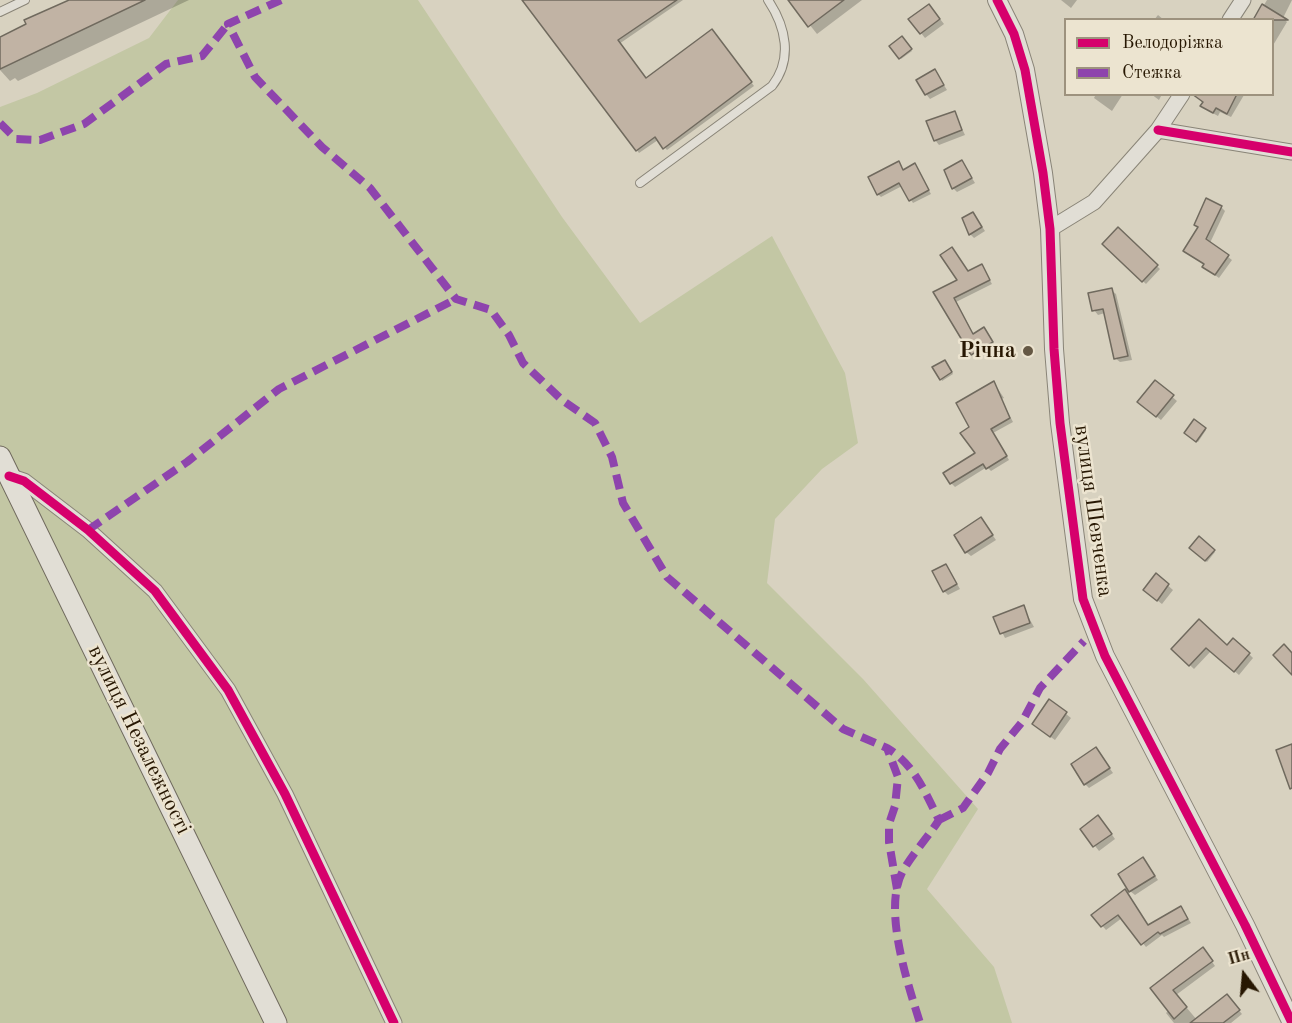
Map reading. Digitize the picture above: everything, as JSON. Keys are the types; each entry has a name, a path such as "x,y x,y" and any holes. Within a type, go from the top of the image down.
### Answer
{"main road":[{"name":"вулиця Незалежності","path":"0,457 276,1023"}],"street":[{"name":"вулиця Шевченка","path":"997,0 1014,34 1025,70 1050,229 1054,349 1060,423 1083,599 1105,656 1245,925 1292,1023"},
{"path":"1231,18 1243,0"},
{"path":"1050,229 1094,202 1158,130 1181,96"},
{"path":"1158,130 1292,152"},
{"path":"9,476 24,482 88,530 155,591 228,690 285,794 394,1023"}],"lane":[{"path":"0,12 25,0"},
{"path":"640,183 772,86 782,73 785,36 776,12 768,0"}],"green space":[{"path":"178,0 418,0 562,217 640,323 772,236 845,373 858,443 822,469 775,519 767,583 863,679 978,809 927,889 994,967 1012,1023 0,1023 0,107 37,93 149,38"}],"building":[{"path":"69,0 145,0 0,69 0,37 26,24 24,20"},
{"path":"522,0 677,0 618,40 646,78 712,29 752,82 663,149 655,137 636,151"},
{"path":"788,0 844,0 808,27"},
{"path":"929,4 940,19 920,34 908,19"},
{"path":"1262,4 1288,20 1274,20 1274,18 1254,18"},
{"path":"902,36 912,49 899,59 889,46"},
{"path":"935,69 944,85 925,95 916,80"},
{"path":"1195,96 1236,96 1227,114 1216,108 1213,113 1200,106 1203,102"},
{"path":"955,111 962,130 934,141 926,121"},
{"path":"962,160 972,178 952,189 944,170"},
{"path":"899,161 903,170 915,163 929,190 909,201 899,183 877,195 868,177"},
{"path":"1206,198 1222,206 1206,239 1229,255 1215,275 1202,267 1204,264 1183,251 1198,227 1194,225"},
{"path":"973,212 982,227 969,235 962,218"},
{"path":"1118,227 1158,265 1142,282 1102,244"},
{"path":"952,247 968,271 982,264 990,280 954,298 973,334 984,327 993,342 971,355 933,292 957,280 940,255"},
{"path":"1112,288 1128,356 1114,359 1103,309 1092,311 1088,293"},
{"path":"945,360 952,372 940,380 932,367"},
{"path":"1155,380 1174,395 1156,417 1137,402"},
{"path":"994,381 1010,418 991,429 1007,456 986,469 983,464 950,484 943,473 975,453 960,433 969,427 956,403"},
{"path":"1194,419 1206,428 1196,442 1184,433"},
{"path":"981,517 993,535 965,553 954,535"},
{"path":"1199,536 1215,550 1205,561 1189,548"},
{"path":"946,564 957,584 943,592 932,571"},
{"path":"1156,573 1169,584 1157,601 1143,590"},
{"path":"1024,605 1030,623 1000,634 993,617"},
{"path":"1199,619 1227,645 1233,638 1250,653 1234,672 1206,648 1189,666 1171,649"},
{"path":"1284,644 1292,653 1292,675 1273,655"},
{"path":"1049,699 1067,712 1050,737 1032,724"},
{"path":"1292,744 1292,788 1290,789 1276,750"},
{"path":"1096,747 1110,768 1084,785 1071,764"},
{"path":"1098,815 1112,834 1093,847 1080,829"},
{"path":"1143,857 1155,876 1129,892 1118,874"},
{"path":"1125,889 1148,925 1181,906 1188,919 1160,934 1158,932 1141,945 1118,915 1101,927 1091,915"},
{"path":"1203,947 1213,961 1173,990 1187,1007 1174,1019 1150,988"},
{"path":"1227,994 1240,1010 1223,1023 1190,1023"}],"marked path":[{"path":"281,0 228,24 255,77 322,147 370,188 456,299 491,310 509,335 523,363 562,400 595,423 612,457 623,503 667,577 843,729 887,748"},
{"path":"0,123 16,139 40,140 84,124 166,64 202,56 228,24"},
{"path":"88,530 187,462 279,389 456,299"},
{"path":"939,820 963,808 988,773 1000,749 1022,722 1040,688 1084,641"},
{"path":"897,889 889,842 889,824 895,806 898,777 887,748 912,770 939,820 904,869 895,903 899,945 920,1023"}],"cycle path":[{"path":"997,0 1014,34 1025,70 1043,173 1050,229 1054,349 1060,423 1083,599 1105,656 1245,925 1292,1023"},
{"path":"1158,130 1292,152"},
{"path":"9,476 24,481 88,530 155,591 228,690 285,794 394,1023"}],"place":[{"name":"Річна","path":"1028,351"}]}
